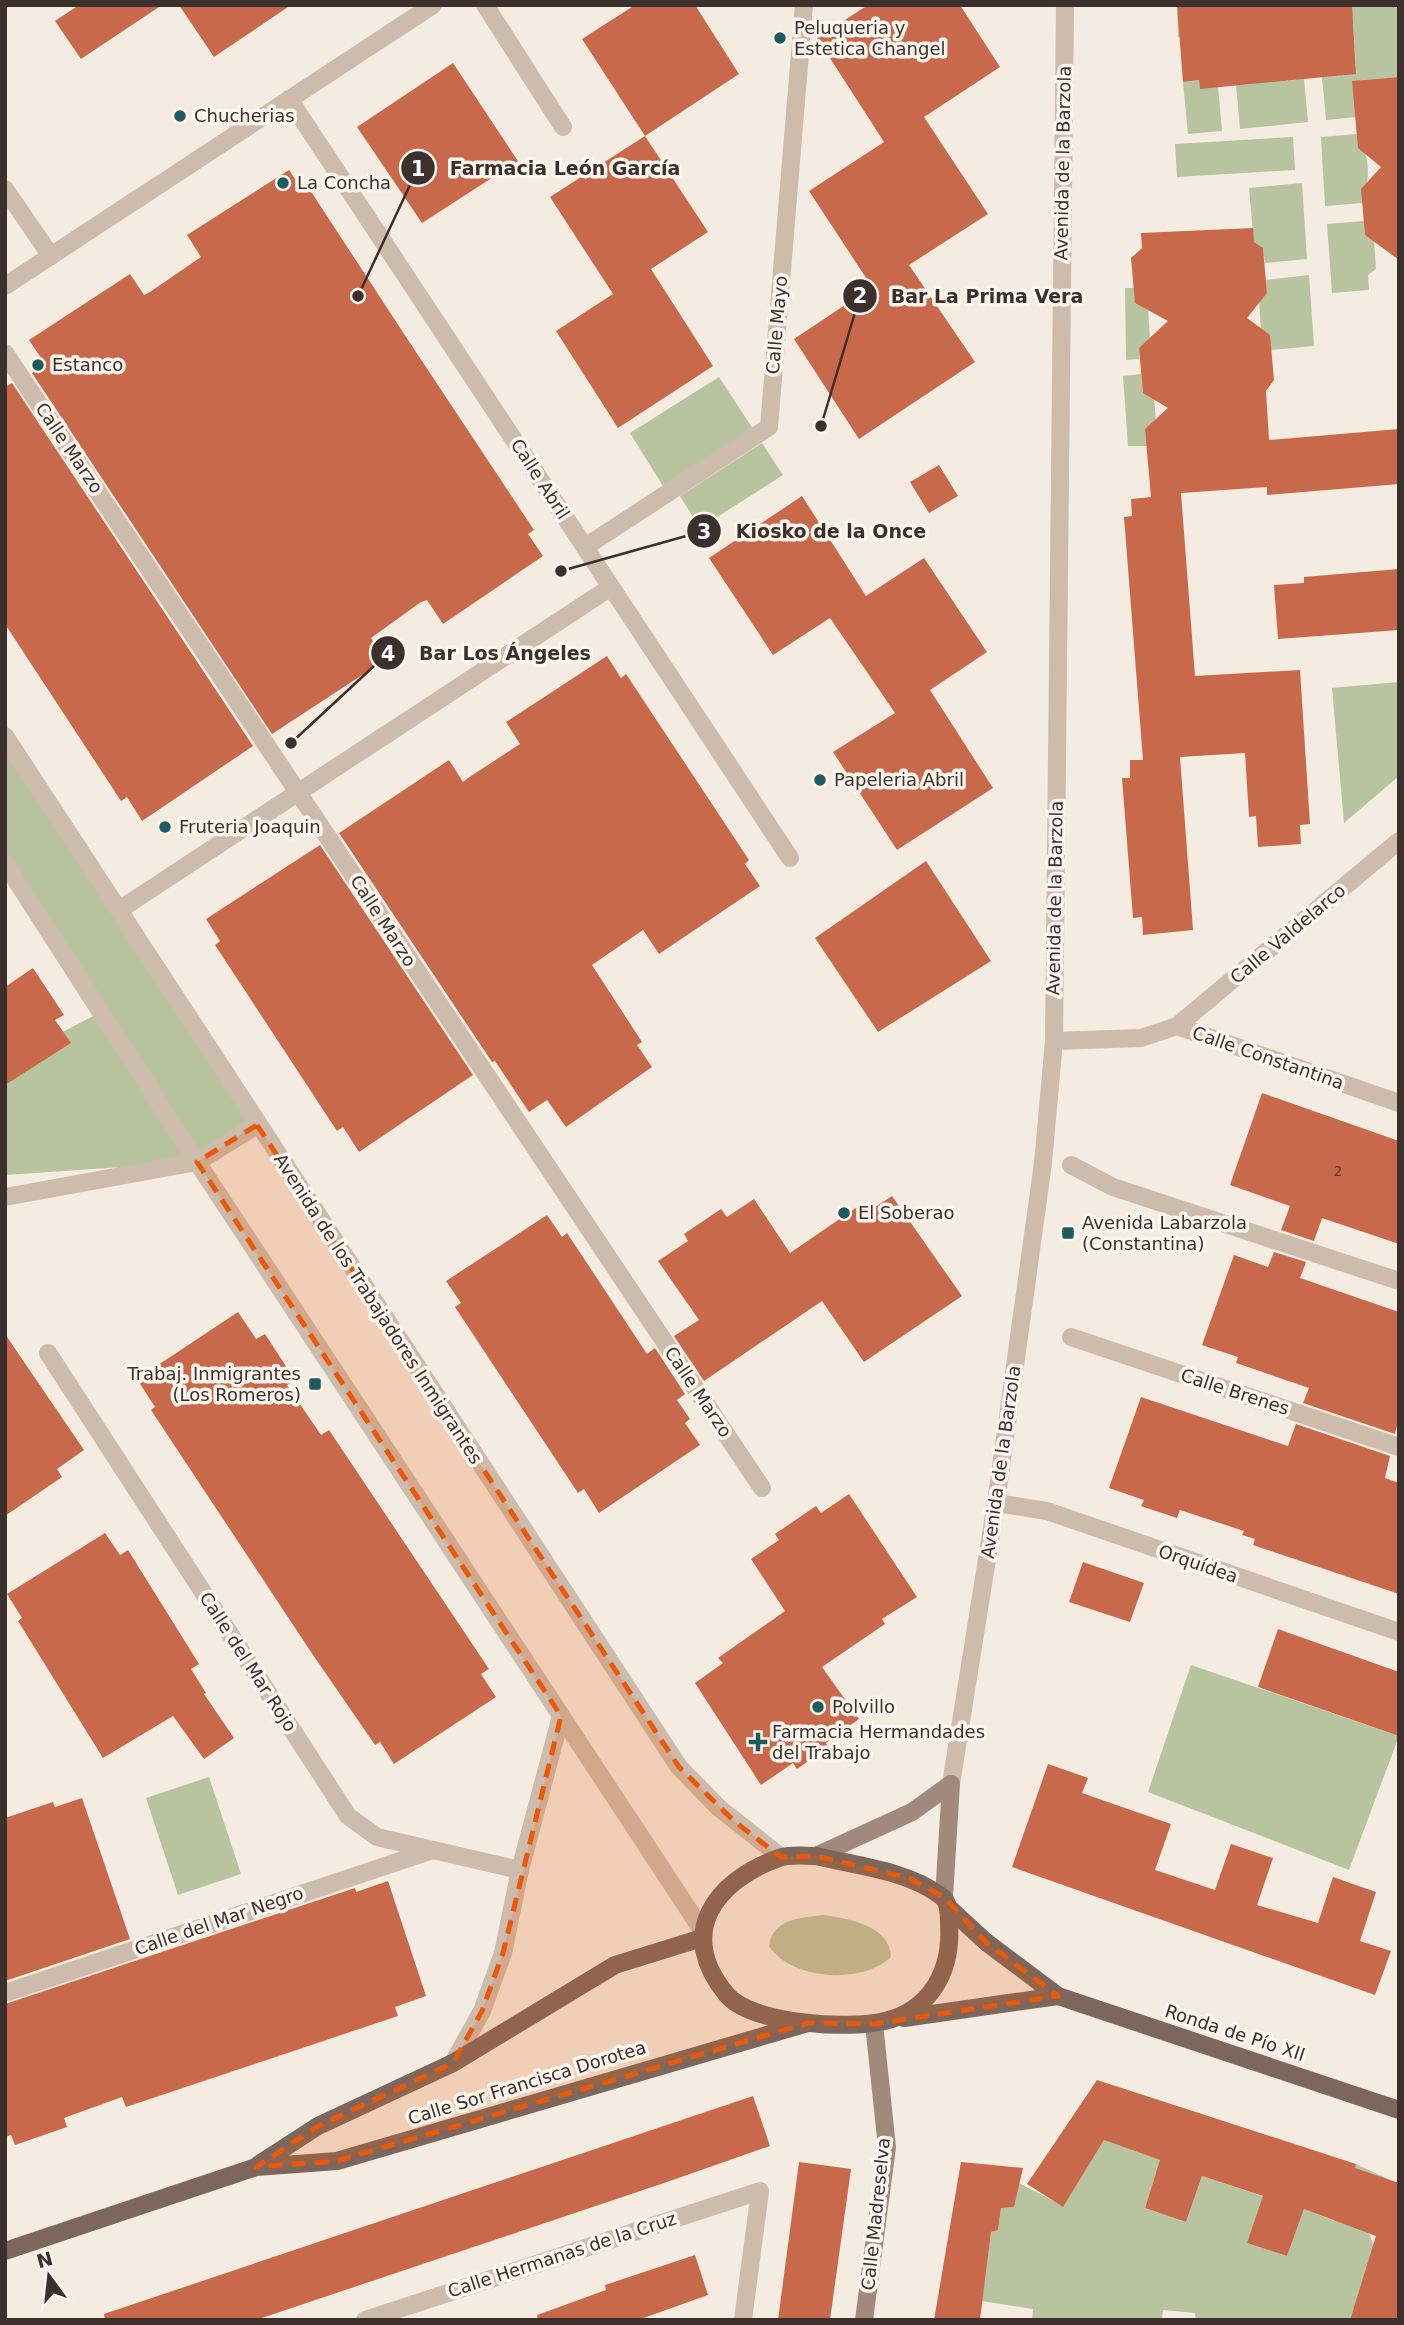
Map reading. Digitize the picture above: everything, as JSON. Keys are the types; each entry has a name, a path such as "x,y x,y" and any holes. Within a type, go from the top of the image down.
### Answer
{"main road":[{"path":"816,1856 909,1878 946,1902 950,1942 943,1976 929,1998 897,2019 874,2024 808,2023 758,2014 728,1997 711,1970 702,1934 715,1898 739,1877 781,1857 816,1856"},
{"name":"Ronda de Pío XII","path":"946,1902 986,1942 1058,1996 1399,2110"},
{"name":"Calle Sor Francisca Dorotea","path":"256,2167 318,2126 453,2063 615,1965 702,1934"},
{"name":"Ronda de Pío XII","path":"897,2019 1058,1996"},
{"name":"Calle Sor Francisca Dorotea","path":"5,2251 256,2167 337,2161 808,2023"}],"street":[{"path":"5,286 433,5"},
{"path":"485,5 563,127"},
{"name":"Calle Mayo","path":"585,547 769,426 804,5"},
{"name":"Avenida de la Barzola","path":"946,1902 951,1784 996,1503 1043,1163 1054,1041 1065,5"},
{"name":"Calle Abril","path":"289,99 790,858"},
{"path":"5,189 51,256"},
{"name":"Calle Marzo","path":"5,353 762,1488"},
{"path":"119,909 611,587"},
{"name":"Avenida de los Trabajadores Inmigrantes","path":"5,736 679,1767 719,1808 781,1857"},
{"name":"Calle Valdelarco","path":"1177,1026 1399,841"},
{"path":"5,863 197,1162 702,1934"},
{"name":"Calle Constantina","path":"1054,1041 1140,1038 1177,1026 1399,1103"},
{"path":"5,1197 197,1162 257,1125"},
{"path":"1071,1165 1113,1187 1399,1281"},
{"name":"Calle Brenes","path":"1071,1337 1399,1447"},
{"name":"Calle del Mar Rojo","path":"48,1353 348,1816 377,1837 520,1870"},
{"name":"Orquídea","path":"996,1503 1047,1511 1399,1632"},
{"path":"453,2063 482,2011 503,1953 520,1870 561,1716"},
{"path":"816,1856 912,1812 951,1784"},
{"name":"Calle del Mar Negro","path":"5,1993 433,1850"},
{"name":"Calle Madreselva","path":"864,2320 887,2147 874,2024"},
{"name":"Calle Hermanas de la Cruz","path":"365,2320 393,2315 760,2190 743,2320"}],"highlighted area":[{"path":"257,1125 679,1767 734,1821 781,1857 816,1856 909,1878 944,1897 986,1942 1058,1996 874,2024 808,2023 337,2161 256,2167 318,2126 453,2063 482,2011 503,1953 561,1716 197,1162"}],"green space":[{"path":"1264,5 1399,5 1399,77 1362,80 1363,97 1356,117 1326,120 1322,77 1340,76 1340,69 1356,67 1353,21 1178,37 1177,13"},
{"path":"1285,73 1286,81 1304,79 1308,122 1240,129 1236,85 1253,84 1253,77"},
{"path":"1199,80 1218,86 1222,131 1188,134 1183,82"},
{"path":"1357,134 1365,151 1368,168 1362,203 1325,206 1321,137"},
{"path":"1293,137 1295,170 1177,177 1175,144"},
{"path":"1302,183 1307,259 1265,263 1263,249 1254,244 1249,188"},
{"path":"1364,221 1365,235 1374,240 1376,269 1368,275 1369,290 1332,293 1327,224"},
{"path":"1309,275 1314,346 1271,350 1261,331 1259,299 1267,293 1266,280"},
{"path":"1125,288 1134,288 1148,307 1150,341 1139,348 1139,359 1126,360"},
{"path":"1141,374 1143,393 1154,397 1156,422 1145,429 1147,446 1128,446 1123,376"},
{"path":"719,377 753,429 663,486 630,433"},
{"path":"762,443 783,475 700,528 680,496"},
{"path":"1399,682 1399,776 1344,823 1332,688"},
{"path":"5,738 257,1125 197,1162 5,1175 5,1062 101,1012 5,862"},
{"path":"1191,1665 1399,1736 1349,1870 1148,1792"},
{"path":"209,1777 241,1874 178,1895 146,1798"},
{"path":"823,1915 856,1922 876,1931 889,1946 891,1957 863,1972 827,1975 793,1966 769,1946 771,1937 782,1925 796,1919"},
{"path":"1104,2140 1166,2162 1156,2173 1145,2208 1186,2222 1202,2176 1268,2198 1247,2243 1287,2256 1304,2209 1335,2221 1356,2164 1388,2179 1368,2232 1374,2245 1350,2320 1196,2320 1195,2313 1163,2310 1162,2320 1032,2320 1033,2309 982,2301 991,2232 998,2230 1001,2208 1019,2183 1063,2206"}],"building":[{"path":"79,5 162,5 81,59 55,21"},
{"path":"179,5 291,5 214,57"},
{"path":"635,5 695,5 739,74 645,136 582,39"},
{"path":"868,5 960,5 1000,67 924,117 988,214 909,265 975,362 859,439 794,339 872,287 809,191 884,142 817,38"},
{"path":"1177,5 1352,5 1356,74 1200,89 1199,80 1183,82"},
{"path":"453,63 518,161 422,223 357,127"},
{"path":"1399,77 1399,260 1365,235 1361,189 1381,167 1358,148 1352,81"},
{"path":"645,136 708,232 651,269 713,366 618,428 556,331 613,294 550,197"},
{"path":"289,170 303,191 308,187 534,530 528,534 543,556 443,624 427,600 421,602 371,638 385,660 272,734 32,373 40,368 38,365 43,361 29,340 130,274 144,295 150,292 201,257 187,235"},
{"path":"1253,228 1254,242 1263,248 1267,293 1247,318 1270,335 1274,380 1266,391 1269,440 1399,429 1399,484 1267,495 1267,487 1181,493 1195,676 1300,670 1310,824 1300,825 1301,844 1258,847 1256,816 1249,817 1245,753 1180,757 1193,930 1143,935 1142,917 1133,918 1122,778 1130,778 1130,760 1143,760 1124,517 1132,516 1131,499 1151,497 1145,429 1168,408 1143,393 1139,348 1168,321 1135,303 1131,258 1142,248 1141,233"},
{"path":"12,383 253,746 142,821 127,797 121,801 5,624 5,387"},
{"path":"939,465 958,496 929,513 910,482"},
{"path":"802,496 866,596 924,558 987,652 930,690 993,788 897,850 833,752 895,713 830,618 773,655 709,558"},
{"path":"1399,569 1399,630 1278,639 1274,585 1304,583 1304,577"},
{"path":"607,656 621,678 626,674 749,860 745,864 760,886 659,954 643,930 592,965 642,1042 637,1045 652,1067 566,1127 547,1100 529,1112 495,1061 492,1062 339,833 449,760 463,782 520,744 506,722"},
{"path":"320,845 473,1075 359,1152 343,1127 337,1131 215,945 220,941 206,919"},
{"path":"926,861 991,961 878,1032 815,938"},
{"path":"33,968 64,1015 55,1020 71,1043 5,1085 5,987"},
{"path":"1262,1093 1399,1141 1399,1244 1322,1218 1314,1241 1281,1230 1290,1206 1230,1185"},
{"path":"892,1196 962,1296 864,1362 822,1301 704,1381 674,1336 699,1320 658,1261 688,1241 684,1234 721,1209 727,1217 754,1199 790,1253 860,1205 866,1213"},
{"path":"547,1215 562,1237 567,1233 647,1354 655,1348 685,1394 677,1400 690,1419 685,1423 700,1445 599,1513 584,1489 578,1493 455,1307 461,1303 446,1281"},
{"path":"1274,1252 1306,1262 1300,1278 1399,1312 1399,1417 1395,1434 1303,1403 1309,1388 1236,1363 1238,1357 1202,1345 1234,1255 1268,1267"},
{"path":"238,1312 256,1339 265,1334 295,1380 287,1385 321,1435 329,1430 489,1669 481,1674 496,1697 394,1764 380,1742 375,1745 309,1649 151,1410 155,1407 137,1379"},
{"path":"5,1334 84,1450 57,1469 62,1477 5,1516"},
{"path":"1141,1397 1288,1446 1296,1424 1390,1456 1385,1478 1399,1483 1399,1594 1253,1545 1255,1539 1242,1535 1244,1531 1180,1510 1177,1518 1141,1506 1144,1500 1109,1488"},
{"path":"849,1494 917,1597 882,1619 885,1624 822,1667 859,1719 826,1743 828,1747 797,1769 793,1763 761,1785 695,1683 723,1663 718,1658 785,1611 751,1559 779,1540 775,1534 816,1506 821,1513"},
{"path":"105,1533 120,1555 128,1550 199,1664 191,1669 206,1693 204,1694 234,1738 204,1759 173,1716 103,1758 18,1621 22,1618 7,1594"},
{"path":"1083,1562 1144,1583 1130,1622 1069,1602"},
{"path":"1278,1629 1399,1672 1399,1736 1258,1687"},
{"path":"1048,1764 1088,1778 1082,1793 1171,1824 1155,1870 1215,1890 1231,1844 1273,1858 1257,1905 1318,1923 1333,1877 1376,1892 1360,1941 1391,1951 1375,1995 1012,1867"},
{"path":"82,1798 130,1939 5,1981 5,1818 53,1802 55,1807"},
{"path":"388,1881 426,1996 395,2007 398,2016 126,2107 122,2097 64,2118 67,2127 15,2145 11,2135 5,2137 5,2004 355,1888 356,1892"},
{"path":"1097,2080 1356,2164 1355,2168 1399,2183 1399,2320 1350,2320 1376,2236 1304,2209 1287,2256 1247,2243 1263,2196 1202,2176 1186,2222 1145,2208 1160,2160 1104,2140 1063,2207 1027,2184"},
{"path":"753,2096 770,2146 667,2182 256,2320 105,2320 104,2314"},
{"path":"799,2162 851,2169 830,2320 778,2320"},
{"path":"961,2162 1023,2168 1014,2207 1001,2208 998,2230 991,2232 980,2320 934,2320"},
{"path":"695,2255 708,2295 638,2320 538,2320 537,2315 606,2290 605,2285"}],"place":[{"name":"Peluqueria y Estetica Changel","path":"780,38"},
{"name":"Chucherias","path":"180,116"},
{"name":"La Concha","path":"283,183"},
{"name":"Farmacia León García","path":"358,296"},
{"name":"Estanco","path":"38,365"},
{"name":"Bar La Prima Vera","path":"821,426"},
{"name":"Kiosko de la Once","path":"561,571"},
{"name":"Bar Los Ángeles","path":"291,743"},
{"name":"Papeleria Abril","path":"820,780"},
{"name":"Fruteria Joaquin","path":"165,827"},
{"name":"El Soberao","path":"844,1213"},
{"name":"Avenida Labarzola (Constantina)","path":"1068,1233"},
{"name":"Trabaj. Inmigrantes (Los Romeros)","path":"315,1384"},
{"name":"Polvillo","path":"818,1707"},
{"name":"Farmacia Hermandades del Trabajo","path":"758,1742"}]}
